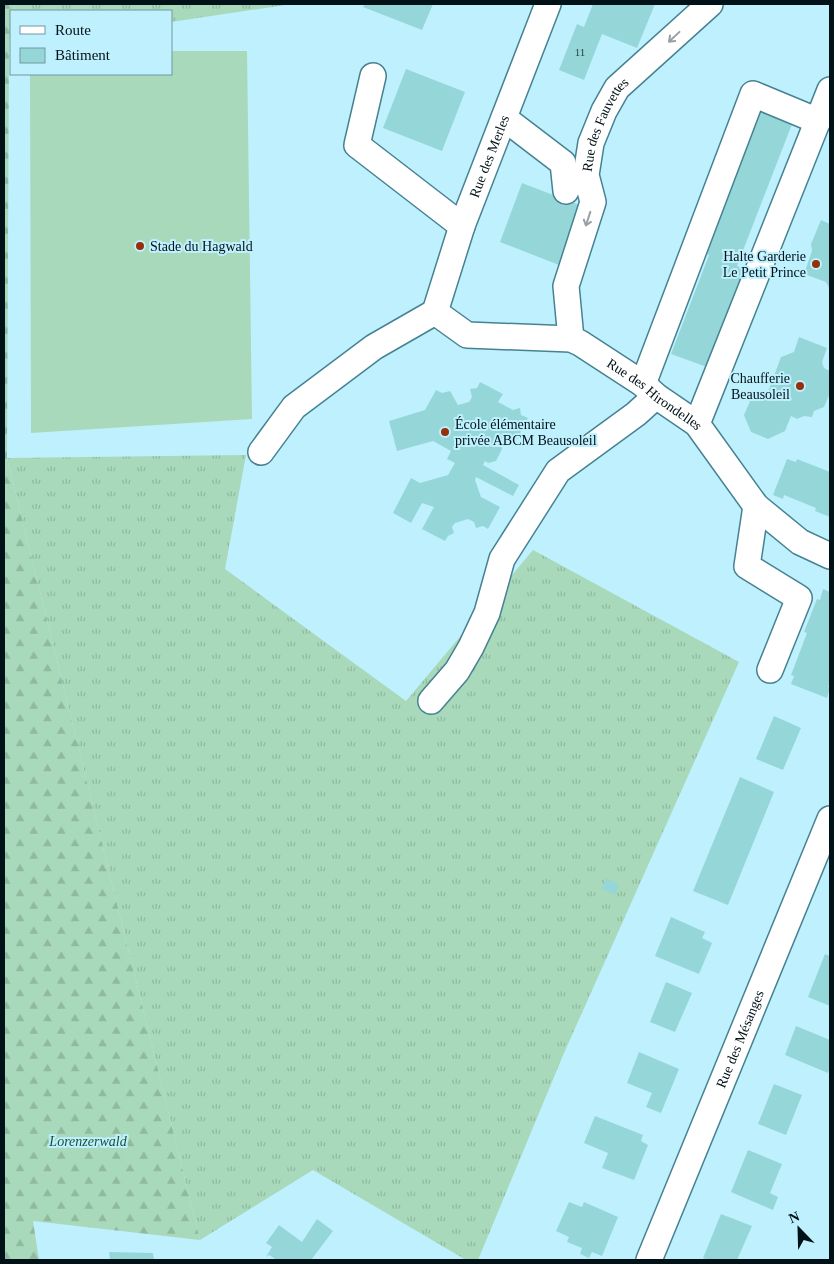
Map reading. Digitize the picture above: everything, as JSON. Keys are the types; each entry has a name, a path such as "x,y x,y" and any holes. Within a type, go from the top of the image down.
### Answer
{"street":[{"name":"Rue des Merles","path":"435,312 462,226 548,4"},
{"name":"Rue des Fauvettes","path":"571,339 566,286 593,202 586,175 591,143 604,111 617,88 703,6"},
{"path":"373,76 357,145 462,226"},
{"path":"697,424 830,90"},
{"path":"431,701 457,670 470,647 487,613 502,559 558,471 636,414 649,390 754,94 818,122"},
{"path":"504,118 563,163 566,191"},
{"path":"261,452 294,408 374,347 435,312"},
{"name":"Rue des Hirondelles","path":"435,312 467,335 571,339 697,424 756,506 800,542 830,556"},
{"path":"756,506 747,566 799,598 770,670"},
{"name":"Rue des Mésanges","path":"649,1260 830,818"}],"green space":[{"name":"Lorenzerwald","path":"4,4 15,4 14,10 10,10 9,47 7,458 200,1240 33,1221 39,1260 4,1260"},
{"path":"15,4 292,4 172,22 172,10 14,10"},
{"name":"Stade du Hagwald","path":"172,51 247,51 252,419 31,433 30,75 172,75"},
{"path":"246,455 225,569 406,701 533,550 739,662 564,1053 478,1260 466,1260 313,1170 200,1240 7,458"}],"building":[{"path":"365,4 433,4 422,30 363,7"},
{"path":"593,4 655,4 637,48 602,34 584,80 559,70 577,24 584,27"},
{"path":"406,69 465,92 442,151 383,128"},
{"path":"758,105 794,119 737,266 745,269 707,367 671,354 709,255 701,252"},
{"path":"522,183 582,206 559,265 500,242"},
{"path":"821,220 830,224 830,290 826,282 804,274 812,251 811,244"},
{"name":"Chaufferie Beausoleil","path":"799,337 827,348 822,362 824,368 830,371 830,393 824,407 814,411 812,417 804,416 797,419 791,416 785,431 768,439 751,432 744,415 751,399 768,392 781,357 794,352"},
{"path":"480,382 503,394 498,402 513,410 520,408 521,415 528,418 517,439 505,433 500,443 502,449 496,461 488,463 485,461 483,465 519,485 513,496 476,477 475,480 481,497 500,507 488,529 483,526 476,528 474,522 468,519 455,523 452,527 454,533 448,536 445,541 422,529 434,507 422,503 411,523 393,513 411,478 420,483 448,475 455,463 447,459 451,451 433,441 397,451 389,421 425,410 436,390 442,393 450,391 458,405 469,402 472,397 470,389 477,388"},
{"path":"787,459 796,462 797,459 830,472 830,517 815,511 816,508 784,495 783,499 773,495"},
{"path":"823,589 830,592 830,682 828,687 830,688 827,698 791,684 794,676 791,675 807,633 804,632 817,599 820,600"},
{"path":"774,716 801,728 783,770 756,759"},
{"path":"740,777 774,792 728,905 693,891"},
{"path":"606,879 619,884 615,895 602,889"},
{"path":"671,917 705,932 702,938 712,943 699,974 655,956"},
{"path":"825,954 830,956 830,1006 808,997"},
{"path":"666,982 692,993 675,1032 650,1022"},
{"path":"796,1026 830,1040 830,1067 828,1073 785,1055"},
{"path":"639,1052 679,1069 661,1113 646,1107 652,1093 627,1083"},
{"path":"774,1084 802,1095 786,1135 758,1124"},
{"path":"595,1116 643,1135 641,1141 648,1145 634,1180 602,1168 608,1153 584,1143"},
{"path":"748,1150 782,1164 770,1193 778,1197 773,1210 731,1192"},
{"path":"569,1202 582,1207 584,1202 618,1217 602,1256 592,1252 589,1258 580,1254 582,1248 567,1242 569,1237 556,1231"},
{"path":"721,1214 752,1226 737,1260 709,1260 703,1258"},
{"path":"317,1219 333,1231 311,1260 277,1260 269,1255 266,1257 272,1247 266,1243 279,1225 302,1242"},
{"path":"109,1252 153,1253 154,1260 110,1260"}],"place":[{"name":"Stade du Hagwald","path":"140,246"},
{"name":"Halte Garderie Le Petit Prince","path":"816,264"},
{"name":"Chaufferie Beausoleil","path":"800,386"},
{"name":"École élémentaire privée ABCM Beausoleil","path":"445,432"}]}
